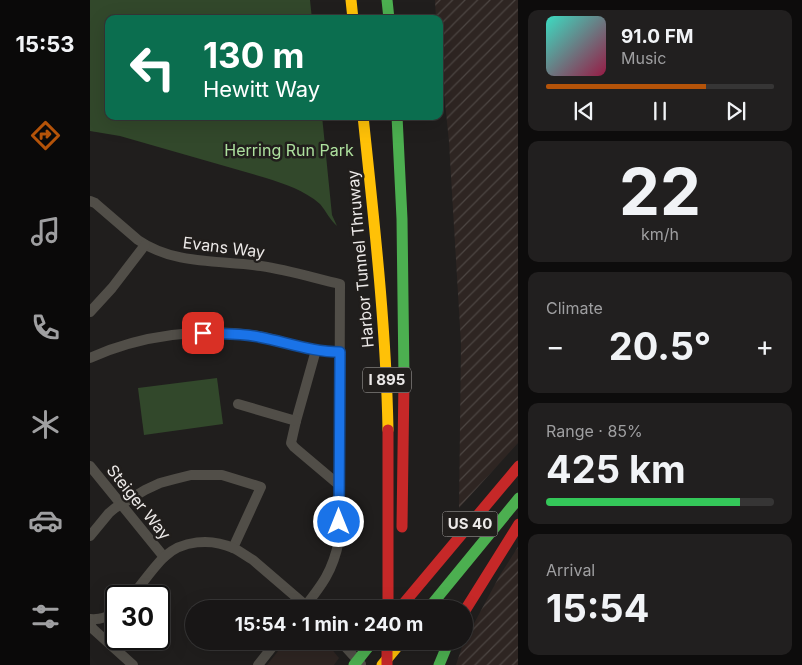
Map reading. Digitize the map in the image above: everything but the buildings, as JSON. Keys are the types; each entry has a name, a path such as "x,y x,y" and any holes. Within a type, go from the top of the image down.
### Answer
{"main road":[{"path":"351,0 353,15"},
{"path":"387,0 389,15"},
{"name":"Harbor Tunnel Thruway","path":"363,120 381,290 385,352 389,476 388,600"},
{"name":"I 895","path":"397,120 402,197 403,281 402,537"},
{"name":"US 40","path":"407,600 518,466"},
{"name":"US 40","path":"435,600 518,498"},
{"path":"471,600 518,524"},
{"path":"478,587 500,558 518,543"},
{"path":"400,600 401,589"},
{"path":"359,662 367,650"},
{"path":"387,650 387,665"},
{"path":"382,665 394,650"},
{"path":"400,650 400,657"},
{"path":"439,665 445,650"}],"street":[{"name":"Evans Way","path":"90,201 96,203 145,245 166,254 276,269 340,284 340,352"},
{"path":"90,312 112,288 145,245"},
{"path":"90,358 144,340 203,333 260,337 326,352 340,352 339,540 325,581 312,600"},
{"path":"316,350 291,443 339,485"},
{"path":"238,404 296,420"},
{"name":"Steiger Way","path":"90,466 164,557"},
{"path":"90,536 109,513 121,504 160,483 191,476 222,475 261,487 233,548"},
{"path":"141,585 164,557 192,543 212,542 233,548 252,560 297,600"},
{"path":"90,619 105,617"},
{"path":"90,624 93,629 133,665"},
{"path":"258,665 270,650"},
{"path":"348,650 359,662"}],"shaded area":[{"path":"435,0 518,0 518,443 459,508 461,344 449,142 443,82 443,15 436,15"},
{"path":"518,547 518,665 456,665 461,650 473,650 473,625 500,575"},
{"path":"279,650 332,650 339,658 334,665 267,665"}],"green space":[{"name":"Herring Run Park","path":"90,0 310,0 312,15 105,15 105,120 322,120 332,215 337,226 320,204 301,191 287,185 120,136 90,131"},
{"path":"217,378 223,424 144,435 138,388"}],"traffic: fast":[{"path":"387,0 389,15"},
{"path":"397,120 402,219 404,378"},
{"path":"435,600 518,499"},
{"path":"354,665 366,650"},
{"path":"439,665 445,650"}],"traffic: slow":[{"path":"351,0 353,15"},
{"path":"363,120 382,312 388,430"},
{"path":"382,665 394,650"}],"traffic: jam":[{"path":"402,527 404,378"},
{"path":"388,430 388,600"},
{"path":"407,600 518,467"},
{"path":"472,600 518,526"},
{"path":"387,650 387,665"}],"route":[{"path":"203,333 246,335 312,350 340,352 339,522"}]}
